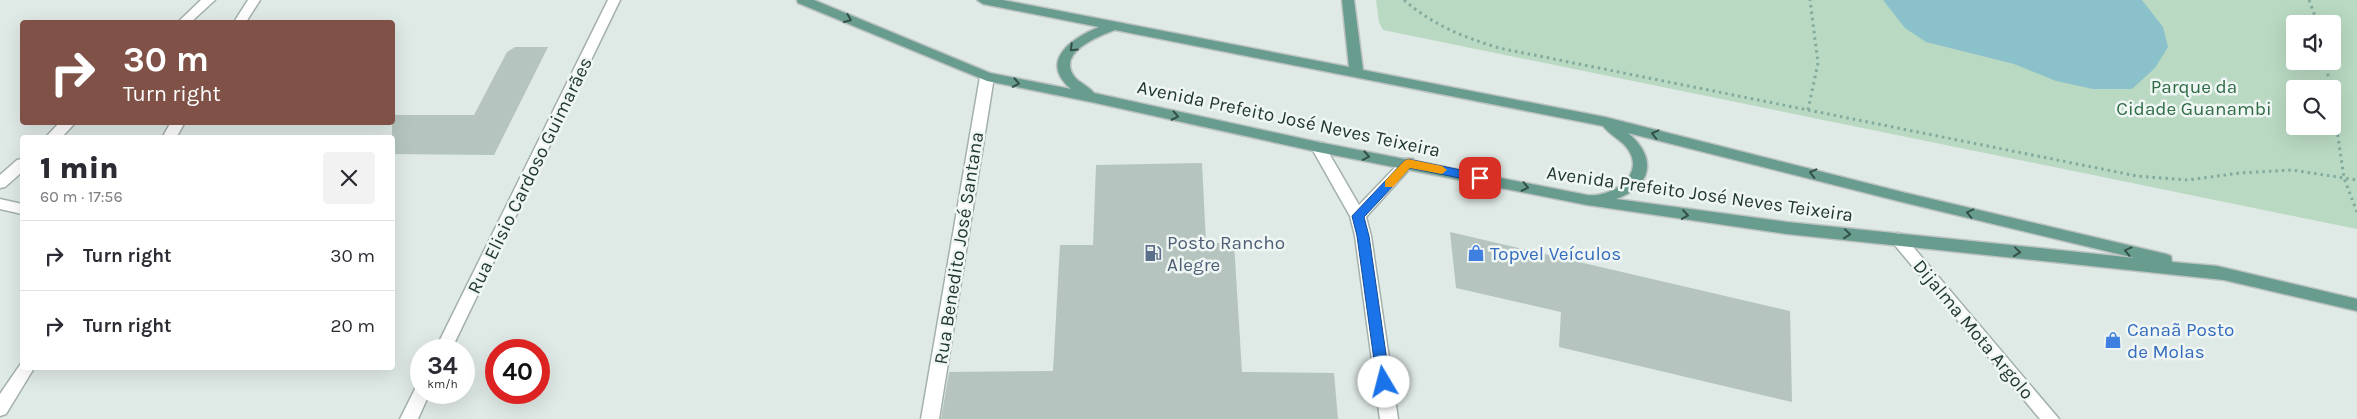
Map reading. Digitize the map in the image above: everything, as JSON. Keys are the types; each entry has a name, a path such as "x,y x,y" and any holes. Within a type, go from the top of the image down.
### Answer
{"main road":[{"name":"Avenida Prefeito José Neves Teixeira","path":"803,0 987,77 1091,97 1318,147 1408,163 1587,200 1787,228 2227,274"},
{"name":"Avenida Prefeito José Neves Teixeira","path":"984,0 1605,122 1926,202 2357,305"},
{"path":"1348,0 1356,72"},
{"path":"1091,97 1072,83 1064,72 1065,58 1072,47 1084,39 1115,25"},
{"path":"1587,200 1618,194 1633,185 1640,170 1638,152 1605,122"}],"street":[{"path":"186,20 209,0"},
{"path":"241,20 254,0"},
{"name":"Rua Elisio Cardoso Guimarães","path":"448,339 614,0"},
{"name":"Rua Benedito José Santana","path":"930,419 987,77"},
{"path":"55,135 66,125"},
{"path":"1318,147 1358,216 1363,236 1389,419"},
{"path":"1358,216 1408,163"},
{"path":"0,183 20,166"},
{"path":"0,204 20,209"},
{"name":"Dijalma Mota Argolo","path":"1898,239 2050,419"},
{"path":"0,409 25,370"},
{"path":"409,419 416,404"}],"path":[{"path":"1404,0 1422,16 1438,26 1499,48 2137,176 2188,180 2240,173 2292,170 2357,180"},
{"path":"1808,110 1818,63 1810,0"},
{"path":"2309,0 2315,15"},
{"path":"2338,135 2344,178 2357,212"}],"green space":[{"name":"Parque da Cidade Guanambi","path":"1376,0 2357,0 2357,229 1383,30 1379,22"}],"water":[{"path":"1883,0 2142,0 2163,27 2168,47 2155,68 2132,89 2093,89 2056,81 2014,64 1926,42 1905,28"}],"building":[{"path":"515,47 548,47 494,155 395,154 395,135 392,135 392,125 395,125 395,115 474,115 507,52"},
{"path":"1202,163 1206,243 1234,243 1242,372 1334,373 1338,419 941,419 949,372 1053,371 1060,245 1093,245 1096,165"},
{"path":"1450,232 1790,311 1792,402 1559,347 1561,312 1456,288"}],"slow traffic":[{"path":"1389,184 1408,163 1442,170"}],"place":[{"name":"Posto Rancho Alegre","path":"1153,253"},
{"name":"Topvel Veículos","path":"1476,253"},
{"name":"Canaã Posto de Molas","path":"2113,340"}],"route":[{"path":"1384,382 1363,236 1358,216 1408,163 1480,178"}]}
